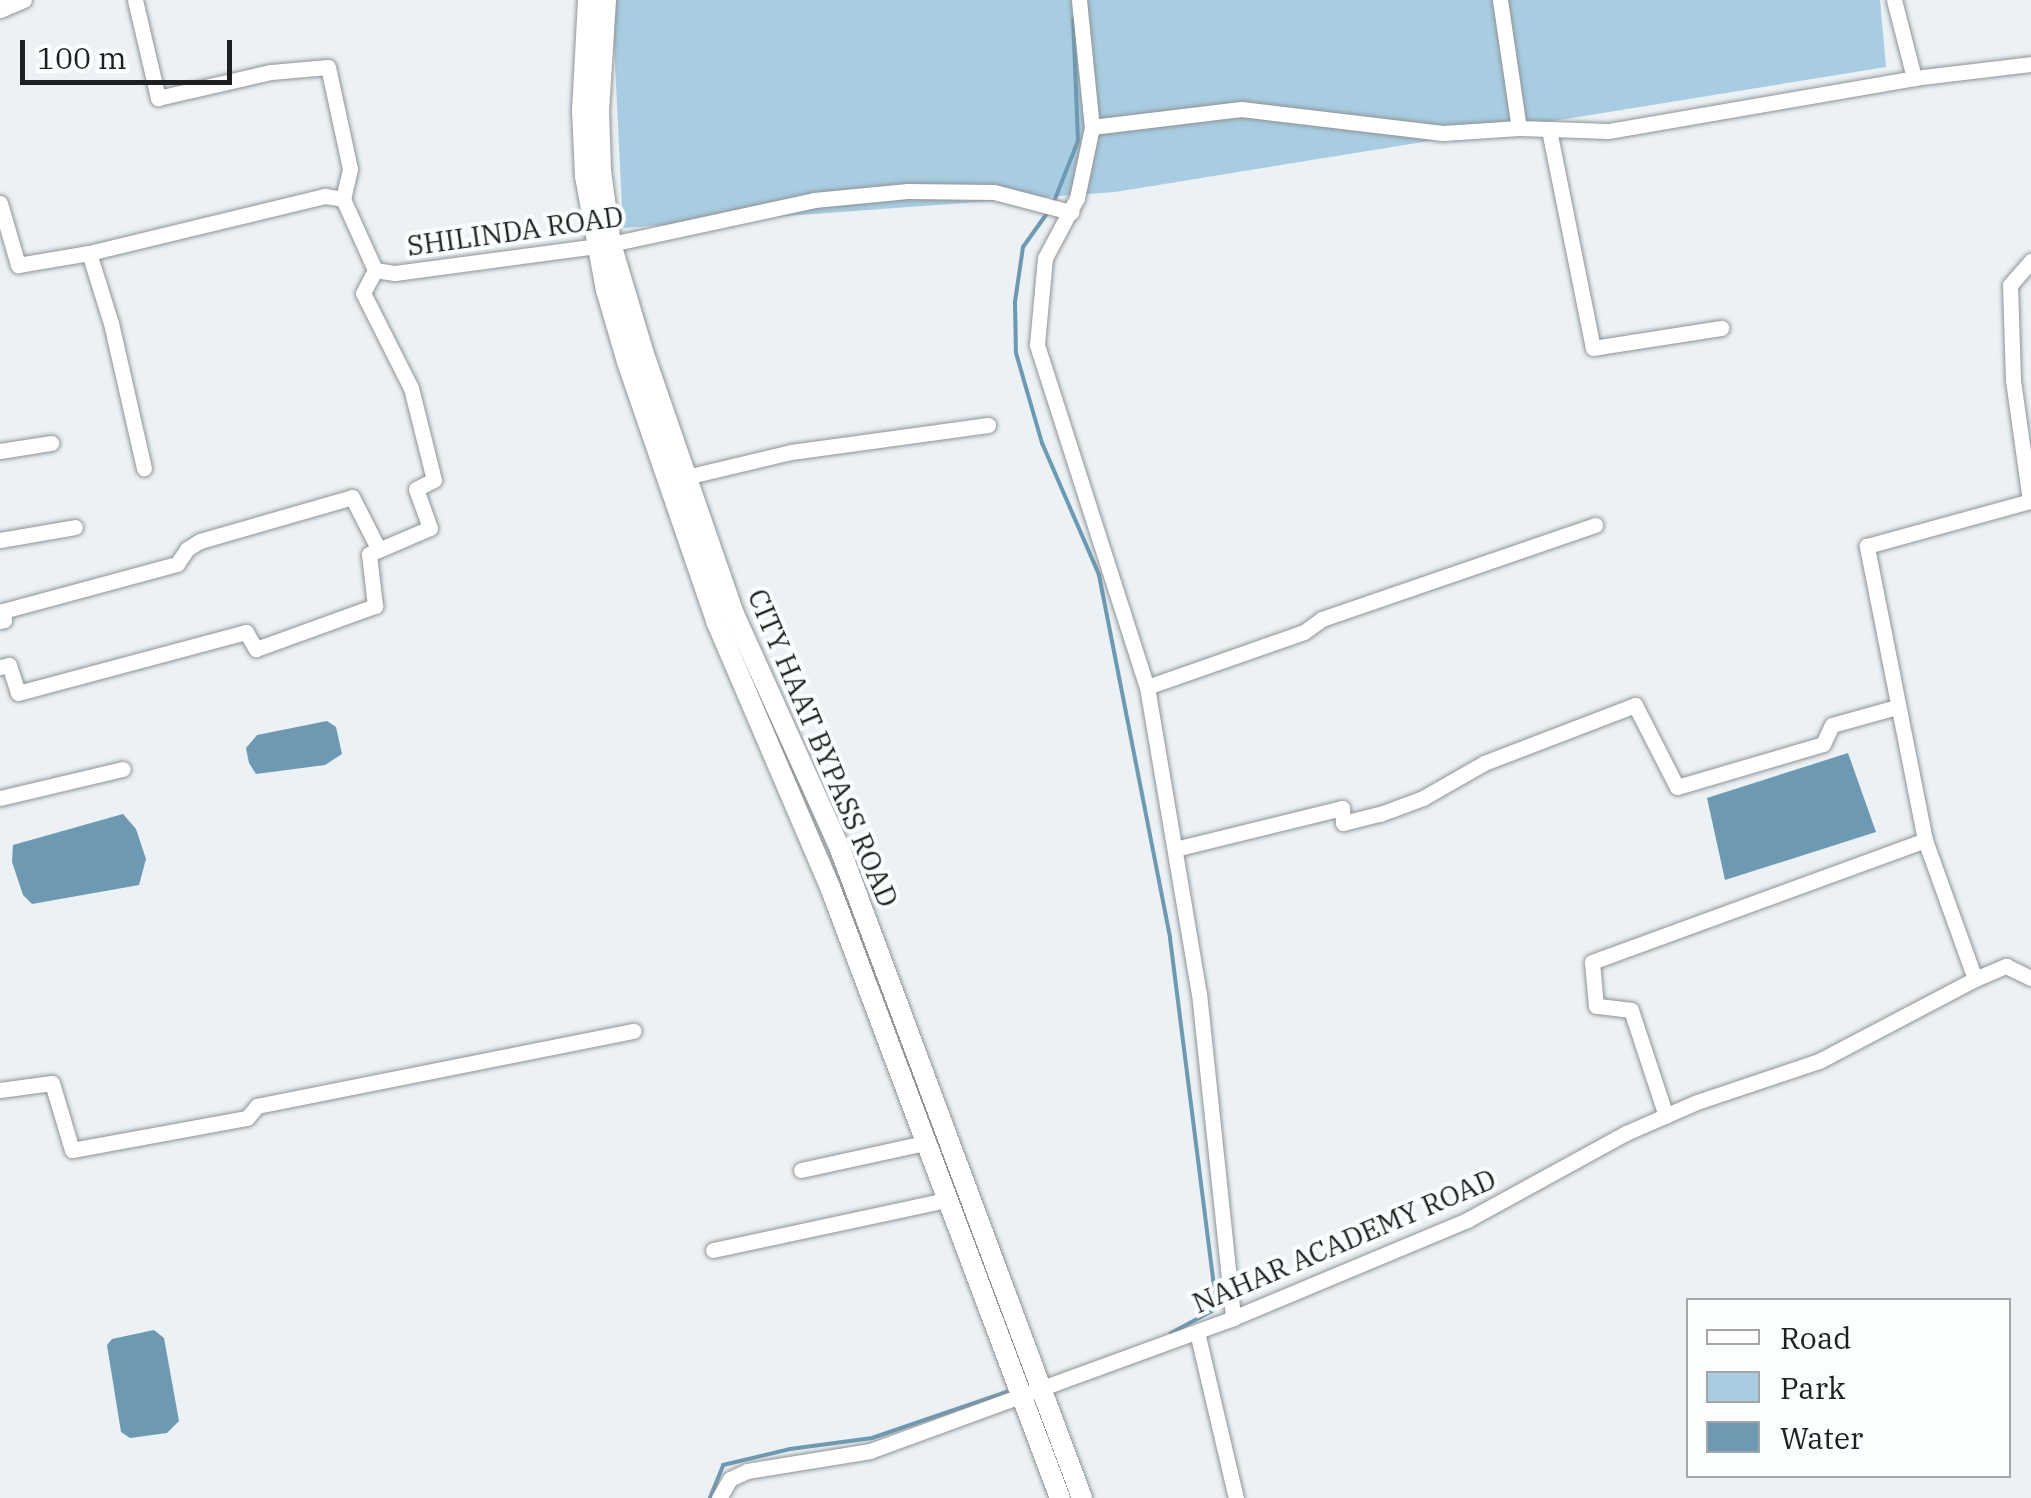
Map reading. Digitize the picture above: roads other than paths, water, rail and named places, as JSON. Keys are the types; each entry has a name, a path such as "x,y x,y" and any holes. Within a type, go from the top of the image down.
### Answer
{"main road":[{"name":"CITY HAAT BYPASS ROAD","path":"588,0 582,110 585,176 604,245 734,614 840,849 1082,1498"},
{"name":"CITY HAAT BYPASS ROAD","path":"606,0 599,110 604,245 627,362 716,622 830,886 1060,1498"}],"street":[{"path":"1,0 0,10 24,0"},
{"path":"0,203 18,265 89,253 325,196 342,199 350,169 328,67 271,72 158,98 135,0"},
{"path":"1080,0 1092,127 1068,211 1046,258 1037,344 1147,687 1199,993 1233,1318"},
{"path":"1500,0 1519,128"},
{"path":"1894,0 1914,78"},
{"path":"1092,127 1241,109 1443,133 1519,128 1608,131 1914,78 2031,64"},
{"path":"1549,130 1592,348 1721,328"},
{"name":"SHILINDA ROAD","path":"342,199 375,270 394,273 604,245 814,200 908,191 994,192 1068,211"},
{"path":"89,253 111,323 144,468"},
{"path":"2031,261 2010,284 2013,380 2026,432 2030,501 1867,546 1925,840 1976,979 2006,966 2031,978"},
{"path":"0,668 9,665 18,693 246,632 256,649 375,606 369,554 430,528 416,489 434,480 411,388 363,293 375,270"},
{"path":"2013,380 2031,376"},
{"path":"686,477 791,452 988,426"},
{"path":"0,452 50,443"},
{"path":"0,621 4,620 3,611 177,564 186,549 200,541 352,496 378,548"},
{"path":"1147,687 1304,632 1322,619 1594,524"},
{"path":"0,540 75,527"},
{"path":"1174,849 1342,808 1343,823 1380,814 1424,798 1484,763 1635,705 1677,787 1823,744 1832,726 1897,707"},
{"path":"0,798 123,769"},
{"path":"1666,1116 1630,1010 1596,1006 1592,962 1925,840"},
{"name":"NAHAR ACADEMY ROAD","path":"719,1498 730,1479 747,1469 870,1451 1021,1399 1233,1318 1467,1220 1666,1116 1819,1061 1976,979"},
{"path":"0,1090 52,1083 72,1150 247,1118 256,1106 634,1031"},
{"path":"801,1170 925,1143"},
{"path":"712,1250 947,1200"},
{"path":"1197,1332 1236,1498"}],"water":[{"path":"327,721 336,727 342,754 325,765 256,774 246,748 257,735"},
{"path":"1848,753 1876,832 1725,880 1707,798"},
{"path":"123,814 136,829 146,859 139,885 32,904 23,895 12,862 13,845"},
{"path":"154,1330 164,1338 179,1421 167,1433 130,1438 121,1432 107,1345 112,1339"}],"waterway":[{"path":"1053,204 1078,141 1073,19"},
{"path":"1048,212 1023,247 1015,302 1016,353 1042,443 1099,575 1170,938 1216,1303 1212,1311 1171,1333"},
{"path":"710,1498 723,1465 790,1449 872,1438 1012,1390"}]}
